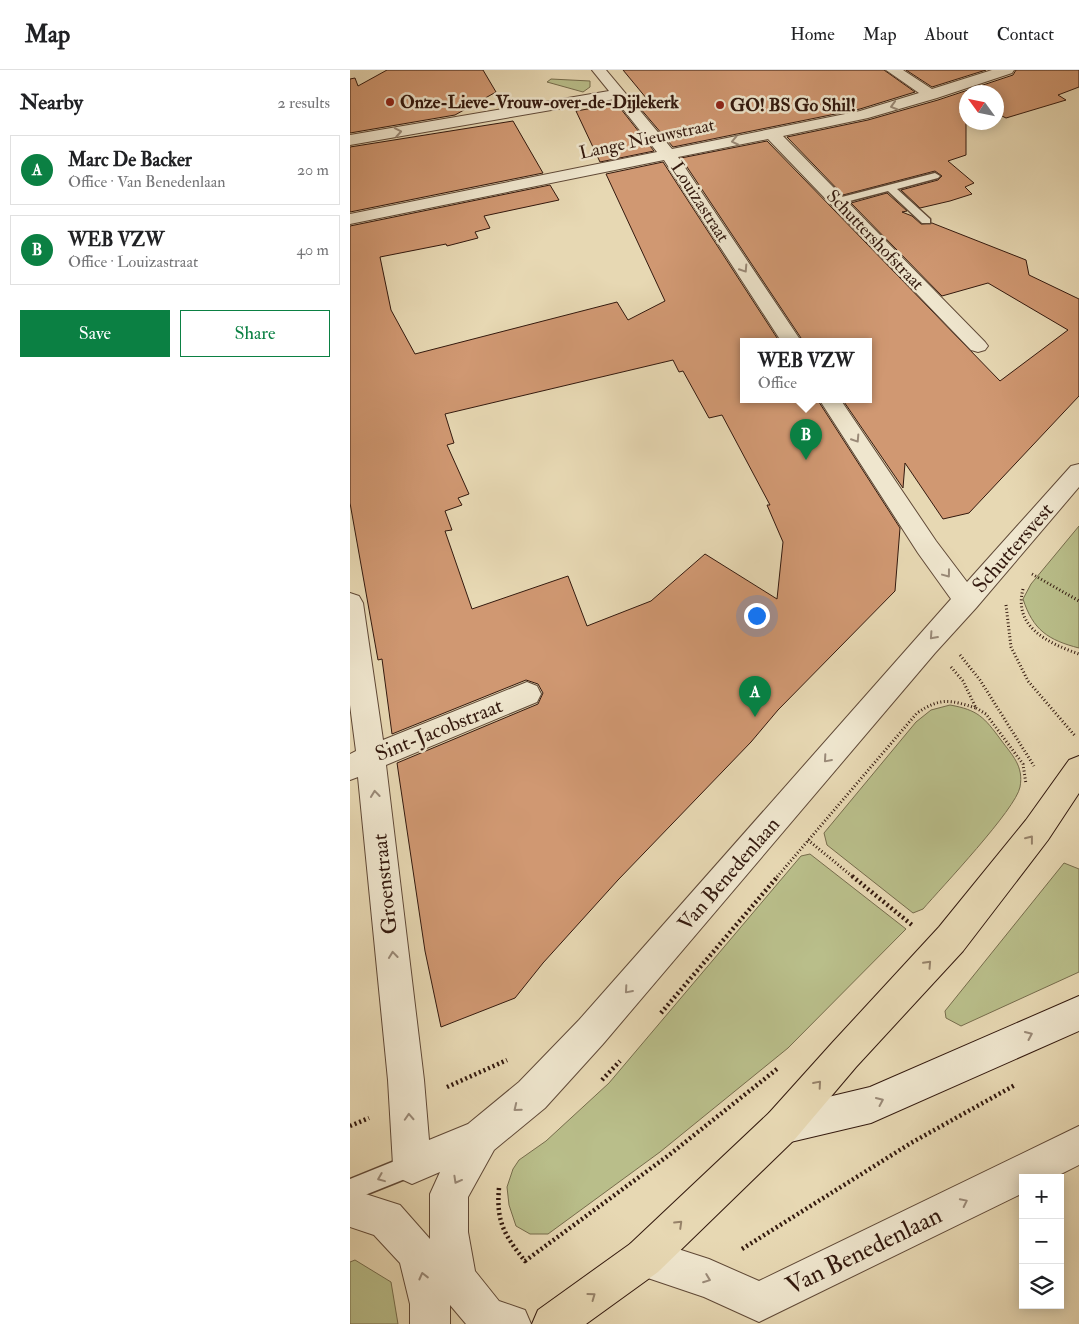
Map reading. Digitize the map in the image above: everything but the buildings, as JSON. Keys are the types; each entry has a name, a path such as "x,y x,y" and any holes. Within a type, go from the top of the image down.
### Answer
{"main road":[{"path":"552,1324 644,1258 782,1126 844,1055 952,939 1077,777"}],"street":[{"name":"Louizastraat","path":"600,70 669,156 789,338"},
{"path":"893,70 932,95"},
{"name":"Lange Nieuwstraat","path":"350,219 669,156 863,115 1007,70"},
{"path":"350,140 618,94"},
{"name":"Schuttershofstraat","path":"772,134 978,346"},
{"path":"832,403 927,547 966,600"},
{"name":"Schuttersvest","path":"966,600 1079,472"},
{"name":"Van Benedenlaan","path":"412,1165 481,1137 532,1095 591,1032 966,600"},
{"name":"Groenstraat","path":"350,603 360,762 406,1080 412,1165"},
{"name":"Sint-Jacobstraat","path":"360,762 527,694"},
{"path":"782,1126 871,1105 1079,1013"},
{"name":"Van Benedenlaan","path":"481,1137 450,1194 449,1232 456,1280 487,1318 511,1324"},
{"name":"Van Benedenlaan","path":"644,1258 709,1279 760,1302 1079,1145"},
{"path":"350,1208 386,1219 417,1253 430,1304 430,1324"}],"lane":[{"path":"838,201 935,176"},
{"path":"890,188 926,221"},
{"name":"Van Benedenlaan","path":"350,1190 412,1165"}],"path":[{"path":"1026,570 1079,601"},
{"path":"992,571 1006,581 1006,610 1011,647 1028,681 1079,738"},
{"path":"1028,579 1032,574"},
{"path":"1025,583 1020,595 1020,604 1031,626 1048,642 1079,654"},
{"path":"944,624 950,642 980,680 1034,766"},
{"path":"946,662 963,681 976,708"},
{"path":"654,1021 917,713 932,702 946,699 976,708 986,714 1024,764 1026,786 1024,792"},
{"path":"808,840 915,927"},
{"path":"908,934 919,923"},
{"path":"596,1086 622,1058"},
{"path":"500,1179 497,1208 505,1236 525,1261 669,1155 782,1065"},
{"path":"738,1252 840,1185 974,1106 1024,1081"}],"green space":[{"path":"551,79 590,81 590,87 583,92 547,82"},
{"path":"1079,526 1079,648 1050,637 1043,632 1032,619 1023,599 1031,584"},
{"path":"950,705 974,712 985,720 1016,761 1020,773 1020,787 1006,812 977,848 923,909 913,913 827,845 824,833 916,722 931,710"},
{"path":"810,854 906,929 788,1048 660,1152 548,1234 530,1234 516,1226 509,1205 507,1187 513,1169 519,1160 546,1141 609,1083 801,856"},
{"path":"1064,863 1079,869 1079,972 961,1026 946,1018 945,1011"},
{"path":"355,1260 391,1282 398,1324 350,1324 350,1262"}],"place":[{"name":"Onze-Lieve-Vrouw-over-de-Dijlekerk","path":"390,102"},
{"name":"GO! BS Go Shil!","path":"720,105"},
{"name":"WEB VZW","path":"806,460"},
{"name":"Marc De Backer","path":"755,717"}]}
